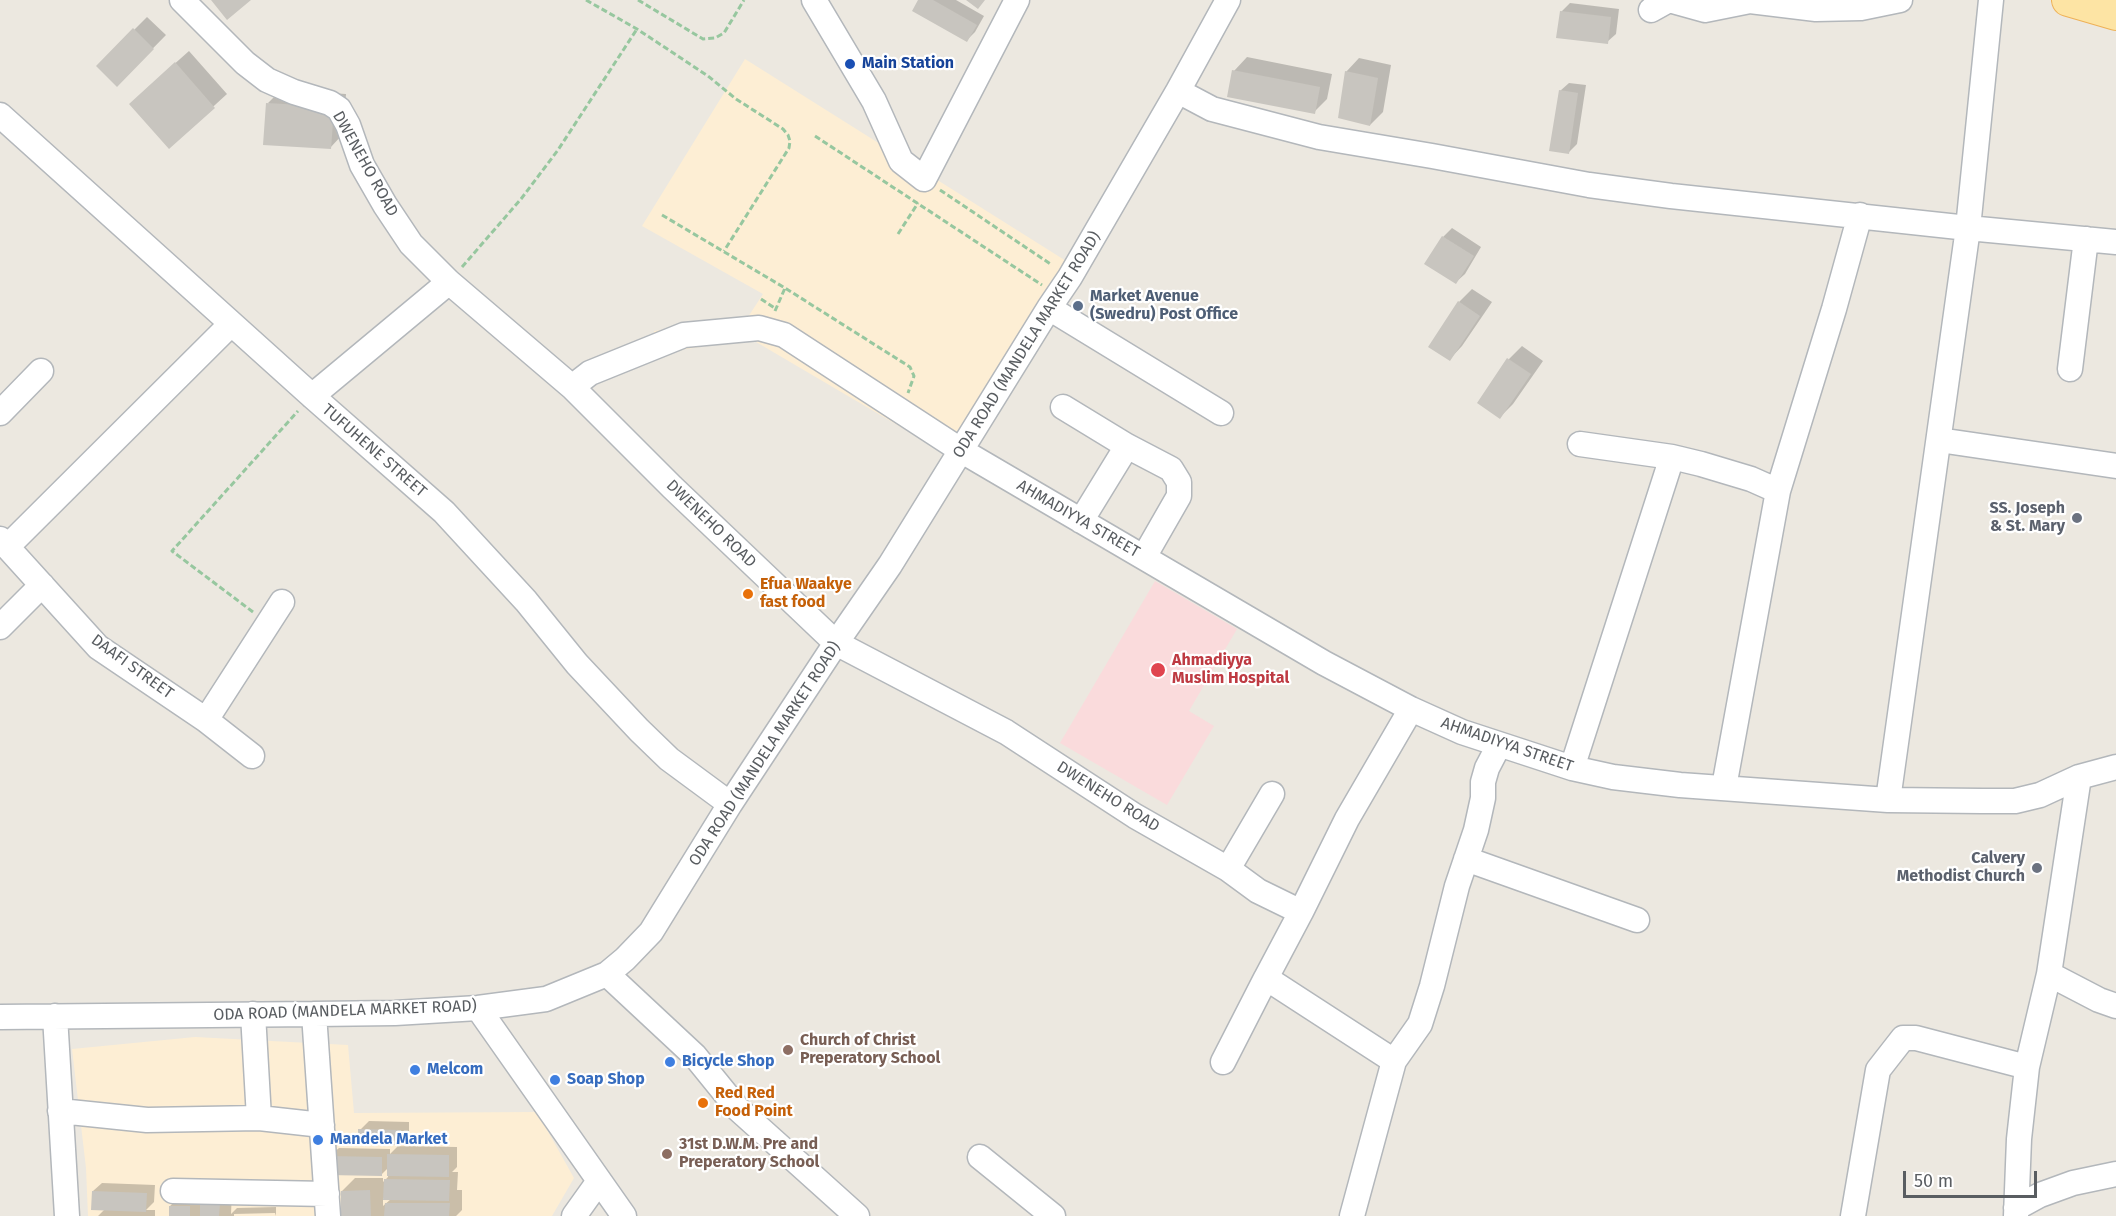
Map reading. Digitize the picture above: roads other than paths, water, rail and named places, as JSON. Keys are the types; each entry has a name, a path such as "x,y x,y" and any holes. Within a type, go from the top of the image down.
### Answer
{"main road":[{"path":"2068,0 2116,14"}],"street":[{"name":"DWENEHO ROAD","path":"182,0 244,63 267,80 294,92 330,103 339,109 348,125 362,165 411,244 449,282 572,387 672,487 836,643 1006,732 1135,816 1228,869 1258,891 1301,912"},
{"path":"814,0 874,101 901,161 924,179 1017,0"},
{"name":"ODA ROAD (MANDELA MARKET ROAD)","path":"0,1017 395,1013 478,1008 546,999 607,974 651,932 730,804 890,565 1059,293 1178,91 1228,0"},
{"path":"1651,9 1668,0 1705,10 1750,1 1816,9 1862,8 1900,0"},
{"path":"1888,800 1968,228 1991,0"},
{"path":"1178,91 1212,109 1319,137 1589,185 1671,196 2116,242"},
{"name":"TUFUHENE STREET","path":"0,115 231,324 444,512 526,601 577,664 639,730 669,759 730,804"},
{"path":"1724,788 1778,491 1834,309 1860,215"},
{"path":"2070,369 2086,239"},
{"path":"312,396 449,282"},
{"path":"1059,293 1221,413"},
{"name":"AHMADIYYA STREET","path":"572,387 590,373 684,335 759,328 773,319 784,335 962,451 1324,663 1411,709 1462,732 1572,768 1613,777 1724,788 1888,800 2015,801 2040,795 2079,777 2116,767"},
{"path":"4,542 231,324"},
{"path":"0,413 41,371"},
{"path":"1063,407 1127,446 1171,469 1179,482 1179,496 1144,557"},
{"path":"1939,440 2116,466"},
{"path":"1580,444 1672,457 1751,479 1778,491"},
{"path":"1081,520 1127,446"},
{"path":"1572,768 1672,457"},
{"name":"DAAFI STREET","path":"4,542 98,647 206,720 252,756"},
{"path":"0,627 42,585"},
{"path":"206,720 282,602"},
{"path":"1223,1062 1347,819 1411,709"},
{"path":"1352,1216 1394,1061 1420,1024 1476,830 1485,775 1499,745"},
{"path":"2016,1212 2019,1139 2027,1067 2049,974 2079,777"},
{"path":"1228,869 1272,794"},
{"path":"1466,859 1637,920"},
{"path":"607,974 696,1056 738,1109 857,1216"},
{"path":"2049,974 2099,1000 2116,1006"},
{"path":"1266,978 1394,1061"},
{"path":"478,1008 624,1216"},
{"path":"253,1014 260,1118"},
{"path":"173,1191 327,1205 314,1014"},
{"path":"55,1016 67,1216"},
{"path":"1853,1216 1878,1070 1903,1038 1916,1038 2027,1067"},
{"path":"60,1111 147,1120 260,1118 322,1125"},
{"path":"980,1157 1053,1216"},
{"path":"2016,1212 2040,1195 2073,1183 2116,1174"},
{"path":"574,1216 599,1181"}],"place":[{"name":"Main Station","path":"850,64"},
{"name":"Market Avenue (Swedru) Post Office","path":"1078,306"},
{"name":"SS. Joseph & St. Mary","path":"2077,518"},
{"name":"Efua Waakye fast food","path":"748,594"},
{"name":"Ahmadiyya Muslim Hospital","path":"1158,670"},
{"name":"Calvery Methodist Church","path":"2037,868"},
{"name":"Church of Christ Preperatory School","path":"788,1050"},
{"name":"Bicycle Shop","path":"670,1062"},
{"name":"Melcom","path":"415,1070"},
{"name":"Soap Shop","path":"555,1080"},
{"name":"Red Red Food Point","path":"703,1103"},
{"name":"Mandela Market","path":"318,1140"},
{"name":"31st D.W.M. Pre and Preperatory School","path":"667,1154"}]}
